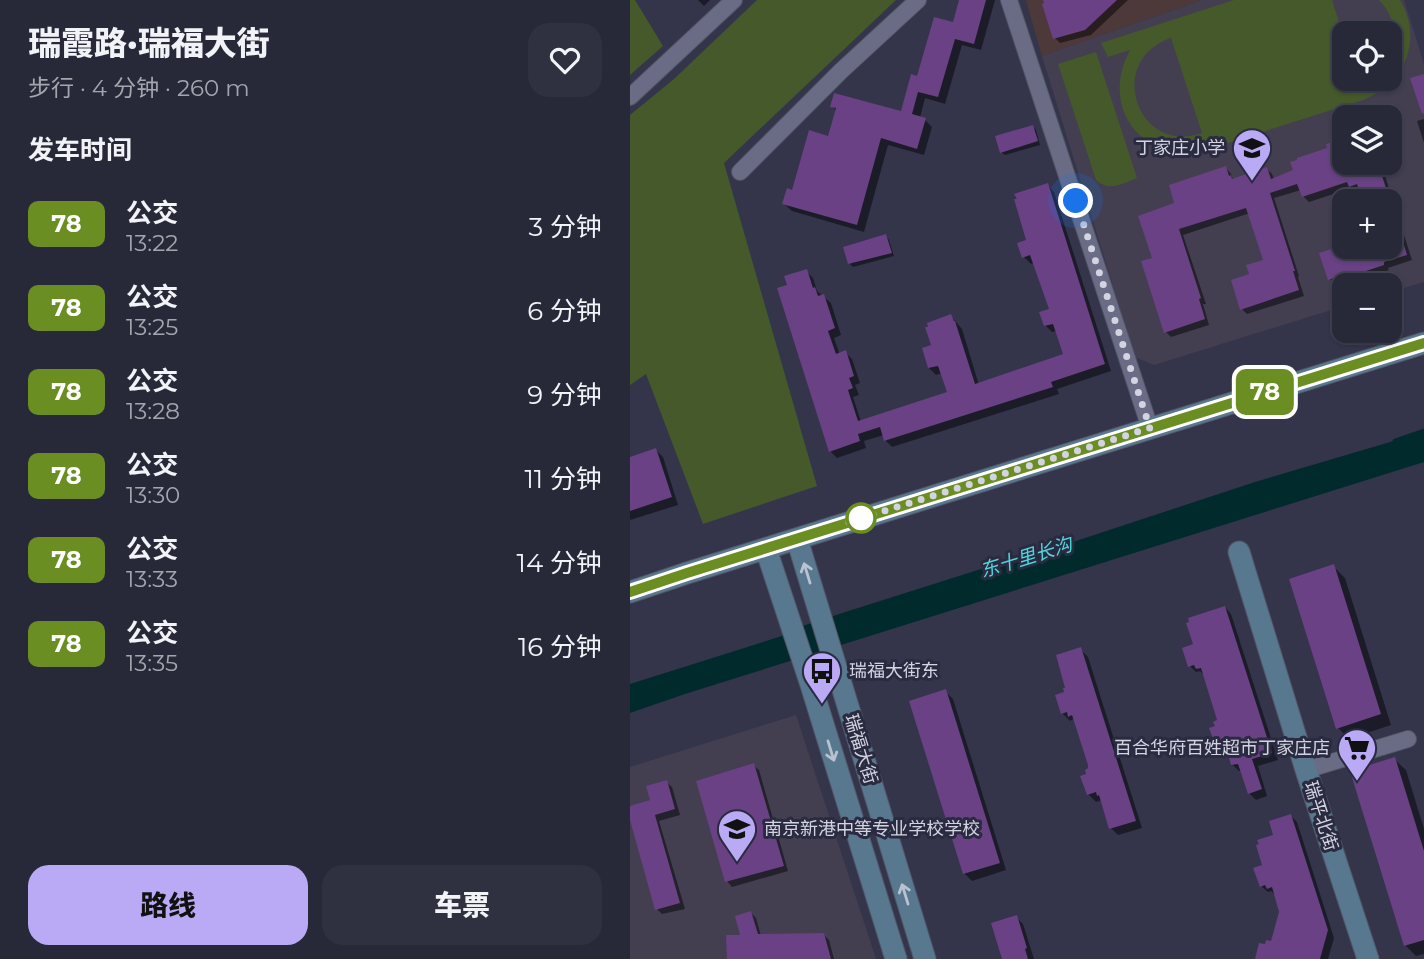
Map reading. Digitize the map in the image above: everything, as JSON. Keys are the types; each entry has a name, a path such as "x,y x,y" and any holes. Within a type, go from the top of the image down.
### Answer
{"street":[{"path":"630,97 734,0"},
{"path":"740,172 841,71 918,0"},
{"path":"1010,0 1150,428"},
{"path":"630,592 1424,343"},
{"name":"瑞福大街","path":"797,539 925,959"},
{"name":"瑞福大街","path":"766,549 896,959"},
{"name":"瑞平北街","path":"1238,552 1368,959"},
{"path":"1306,770 1408,739"}],"shaded area":[{"path":"1026,0 1202,0 1042,56"},
{"name":"丁家庄小学","path":"1202,0 1404,0 1424,64 1424,282 1402,288 1402,273 1332,273 1332,310 1154,365 1135,357 1042,56"},
{"path":"1424,432 1424,462 630,713 630,684 1255,482"},
{"name":"南京新港中等专业学校学校","path":"796,715 876,959 630,959 630,767"}],"green space":[{"path":"630,0 635,0 663,46 630,75"},
{"path":"757,0 896,0 724,163 817,486 703,524 646,374 630,385 630,115 674,79"},
{"path":"1234,0 1332,0 1339,21 1332,21 1332,91 1379,91 1363,100 1347,105 1332,105 1332,110 1206,150 1172,151 1144,138 1133,128 1125,114 1120,99 1120,81 1130,50 1108,57 1101,43","holes":["1171,38 1202,133 1180,136 1161,131 1146,119 1137,103 1134,84 1139,66 1150,50"]},
{"path":"1379,0 1400,0 1407,15 1410,45 1402,66 1402,21 1391,21"},
{"path":"1096,52 1137,178 1116,186 1106,186 1096,180 1058,64"}],"building":[{"path":"959,0 986,0 974,44 955,39 938,97 918,92 912,114 926,118 917,149 881,138 857,225 782,204 787,188 792,190 809,130 828,136 836,108 830,107 834,93 901,111 911,74 917,76 934,17 953,22"},
{"path":"1043,0 1117,0 1085,30 1053,39"},
{"path":"1424,74 1424,113 1422,114 1410,78"},
{"path":"1033,125 1038,141 1000,153 995,136"},
{"path":"1332,142 1332,175 1382,175 1386,189 1358,189 1357,184 1349,187 1347,182 1302,197 1297,184 1270,193 1299,290 1240,310 1231,280 1249,274 1246,265 1263,260 1246,208 1179,229 1205,319 1164,333 1141,261 1152,258 1138,216 1174,203 1169,185 1226,166 1232,179 1267,167 1271,179 1293,170 1290,162 1327,148 1326,144"},
{"path":"1048,183 1105,364 1051,382 1053,387 884,441 880,427 858,434 860,441 829,452 777,288 787,285 784,276 807,269 818,296 824,294 835,328 828,331 836,354 846,350 854,376 849,378 853,388 848,390 858,421 947,392 938,366 928,368 922,348 931,345 925,327 928,327 927,323 951,314 975,384 1063,354 1053,324 1044,326 1039,312 1049,309 1030,255 1022,258 1017,243 1026,240 1014,194"},
{"path":"886,234 892,253 848,264 843,247"},
{"path":"1402,239 1407,255 1402,257"},
{"path":"1332,249 1332,259 1394,259 1360,273 1332,273 1332,279 1328,280 1319,253"},
{"path":"656,448 672,497 630,511 630,457"},
{"path":"1334,564 1381,714 1336,729 1289,579"},
{"path":"1225,606 1272,753 1252,759 1262,789 1248,794 1238,764 1231,765 1225,744 1216,747 1209,728 1215,726 1213,722 1217,720 1201,668 1196,669 1194,665 1188,667 1182,648 1193,644 1186,623 1189,622 1188,618"},
{"path":"1081,647 1136,821 1109,829 1099,795 1097,796 1096,792 1087,795 1080,776 1086,774 1088,765 1072,715 1068,717 1067,712 1061,714 1055,695 1064,692 1065,688 1056,655"},
{"path":"946,689 1000,863 963,874 909,701"},
{"path":"1395,757 1424,851 1424,940 1404,946 1350,771"},
{"path":"754,763 784,866 725,882 696,781"},
{"path":"667,780 675,809 655,815 680,903 655,910 630,820 630,806 650,800 646,786"},
{"path":"1291,814 1328,930 1320,959 1255,959 1259,943 1271,941 1279,912 1272,887 1260,887 1253,868 1262,865 1257,840 1273,835 1269,821"},
{"path":"751,911 758,934 824,933 831,959 727,959 726,935 740,935 735,916"},
{"path":"1017,915 1028,959 1002,959 991,923"}],"waterway":[{"name":"东十里长沟","path":"1395,441 1424,431"},
{"name":"东十里长沟","path":"828,620 1026,557"},
{"name":"东十里长沟","path":"798,630 816,624"}],"bus line":[{"name":"78","path":"630,592 1424,343"}],"place":[{"name":"丁家庄小学","path":"1252,182"},
{"name":"瑞福大街东","path":"822,705"},
{"name":"百合华府百姓超市丁家庄店","path":"1357,782"},
{"name":"南京新港中等专业学校学校","path":"737,863"}],"route":[{"path":"861,518 849,522 1150,428 1076,201"}]}
